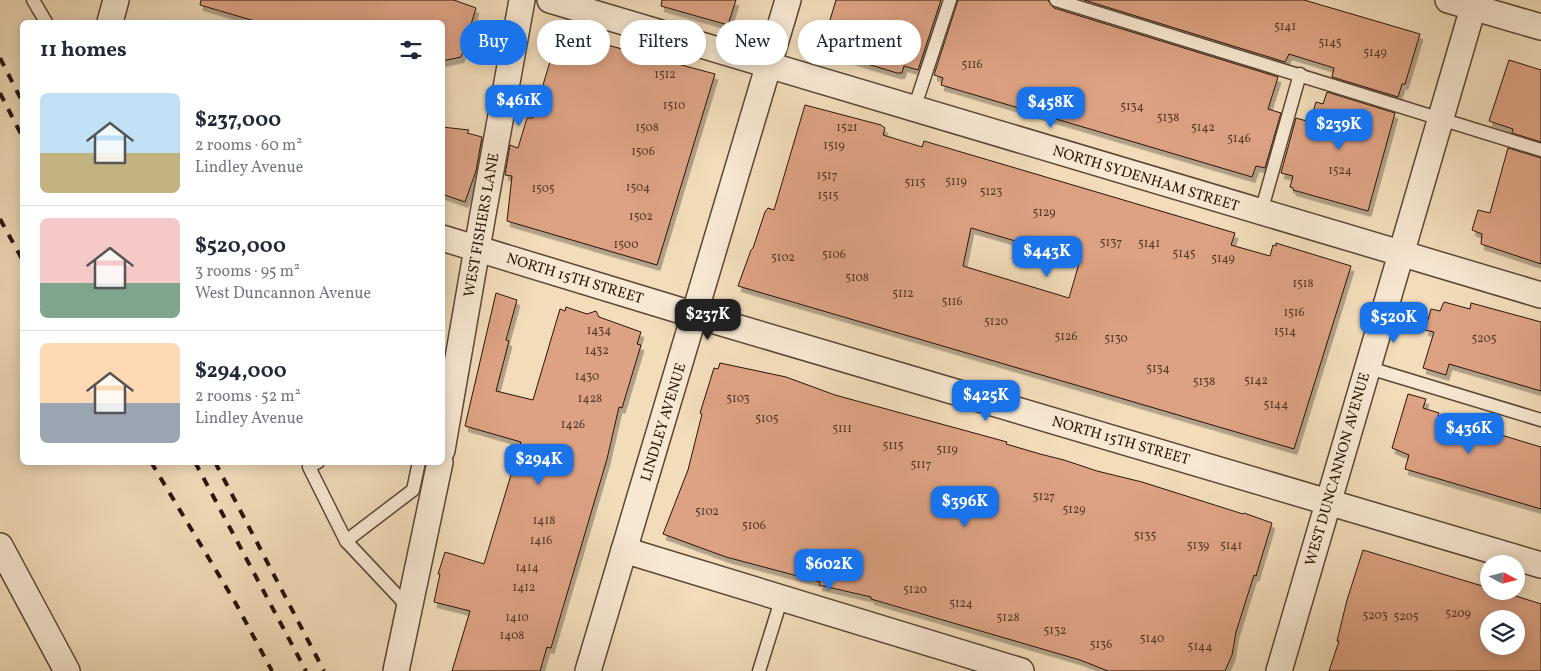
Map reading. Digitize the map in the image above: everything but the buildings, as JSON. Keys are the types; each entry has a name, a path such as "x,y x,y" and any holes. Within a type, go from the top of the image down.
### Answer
{"street":[{"path":"111,20 116,0"},
{"name":"WEST FISHERS LANE","path":"446,418 522,0"},
{"name":"NORTH SYDENHAM STREET","path":"550,0 716,49"},
{"name":"LINDLEY AVENUE","path":"782,20 788,0"},
{"path":"1448,0 1541,27"},
{"name":"WEST DUNCANNON AVENUE","path":"1280,671 1366,367 1473,8"},
{"name":"NORTH SYDENHAM STREET","path":"769,65 1541,295"},
{"name":"LINDLEY AVENUE","path":"588,671 769,65"},
{"name":"NORTH 15TH STREET","path":"445,239 695,315 1541,565"},
{"path":"396,671 439,465"},
{"path":"0,546 67,671"},
{"path":"624,550 1021,671"}],"lane":[{"path":"33,0 45,20"},
{"path":"914,109 950,0"},
{"path":"1056,0 1541,150"},
{"path":"1261,212 1300,74"},
{"path":"1366,367 1541,420"},
{"path":"313,465 309,467 346,542 410,609"},
{"path":"346,542 413,490 418,465"},
{"path":"759,671 782,597"}],"railway":[{"path":"0,58 20,97"},
{"path":"0,93 20,132"},
{"path":"0,219 20,255"},
{"path":"153,465 235,602 272,671"},
{"path":"197,465 306,671"},
{"path":"217,465 324,671"}]}
